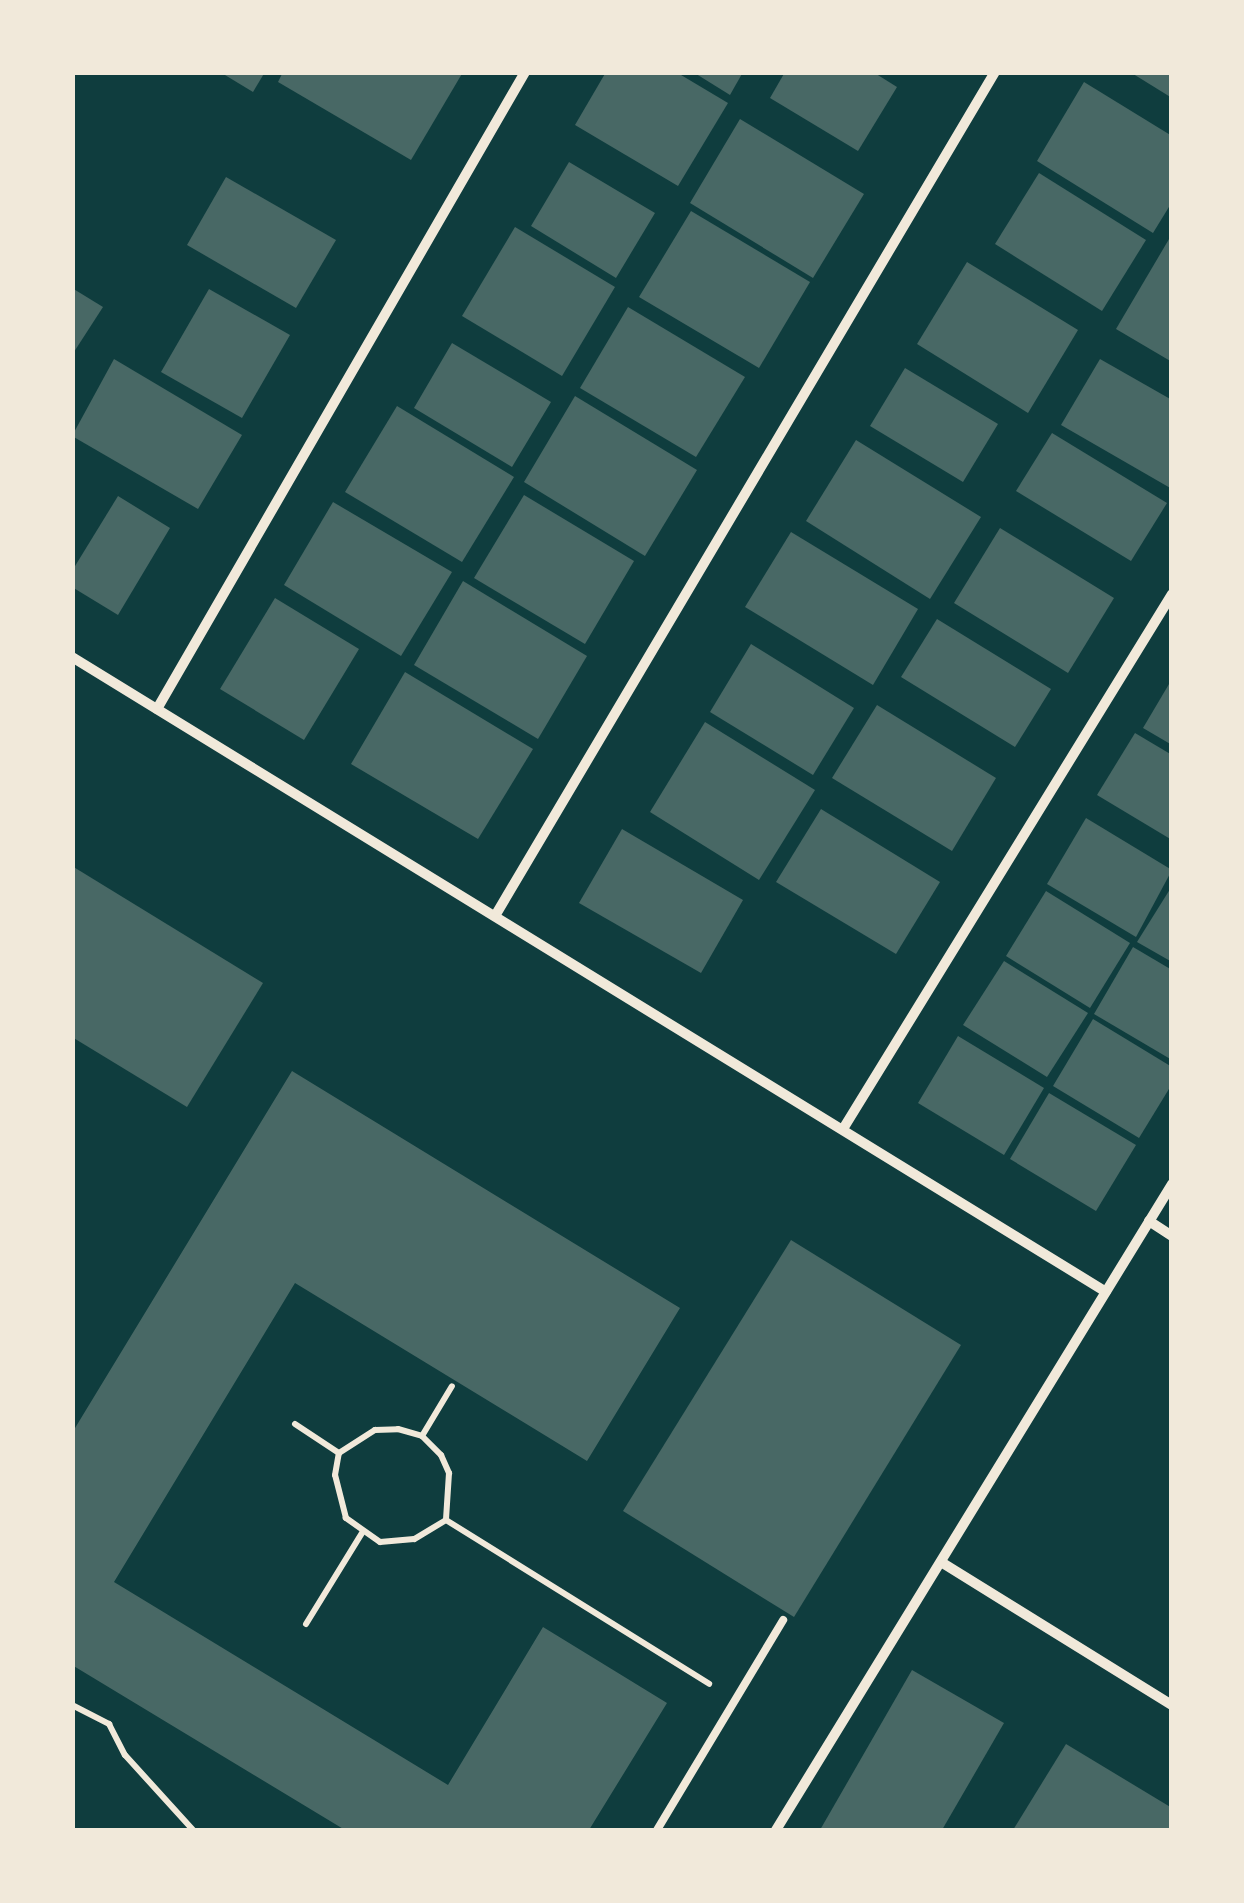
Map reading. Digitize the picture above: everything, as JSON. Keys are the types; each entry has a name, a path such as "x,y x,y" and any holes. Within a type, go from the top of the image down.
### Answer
{"street":[{"path":"157,709 525,72"},
{"path":"494,916 994,72"},
{"path":"843,1130 1172,594"},
{"path":"72,657 1106,1292"},
{"path":"776,1830 1172,1184"},
{"path":"1149,1221 1172,1236"},
{"path":"941,1562 1172,1704"}],"lane":[{"path":"656,1830 784,1620"}],"path":[{"path":"422,1436 452,1386"},
{"path":"295,1424 339,1453"},
{"path":"339,1453 375,1430 422,1436 448,1473 446,1520"},
{"path":"339,1453 339,1504 362,1533 398,1542 446,1520"},
{"path":"446,1520 736,1700"},
{"path":"306,1624 362,1533"},
{"path":"72,1704 109,1724 125,1755 193,1830"}],"building":[{"path":"220,72 265,72 253,92"},
{"path":"283,72 463,72 411,160 278,82"},
{"path":"606,72 676,72 728,103 678,186 575,125"},
{"path":"693,72 743,72 730,95"},
{"path":"785,72 873,72 897,87 858,151 770,98"},
{"path":"1130,72 1172,72 1172,98"},
{"path":"1084,82 1172,136 1172,202 1153,233 1037,161"},
{"path":"740,119 864,194 813,278 690,203"},
{"path":"569,162 655,213 616,278 531,226"},
{"path":"1039,173 1146,240 1102,311 995,244"},
{"path":"226,177 336,240 296,308 187,245"},
{"path":"691,211 810,282 759,368 639,297"},
{"path":"515,227 615,287 562,376 462,316"},
{"path":"1172,234 1172,362 1116,329"},
{"path":"967,262 1078,330 1028,413 917,344"},
{"path":"72,288 103,307 72,355"},
{"path":"209,289 290,335 242,418 161,372"},
{"path":"628,307 745,377 696,457 580,388"},
{"path":"452,343 551,402 512,467 414,408"},
{"path":"114,359 242,435 198,509 72,436"},
{"path":"1100,359 1172,400 1172,489 1061,425"},
{"path":"905,368 998,424 963,482 870,426"},
{"path":"575,396 697,470 645,556 524,482"},
{"path":"397,406 514,477 462,562 345,492"},
{"path":"1052,433 1167,503 1131,561 1016,491"},
{"path":"856,440 981,517 930,599 806,521"},
{"path":"524,495 634,561 585,644 474,578"},
{"path":"118,496 170,528 118,615 72,587 72,571"},
{"path":"333,502 452,572 401,656 284,585"},
{"path":"1000,528 1114,598 1068,673 954,603"},
{"path":"791,532 918,609 873,685 745,607"},
{"path":"463,581 587,656 538,739 414,665"},
{"path":"275,598 359,649 304,740 220,689"},
{"path":"937,619 1051,689 1015,747 901,677"},
{"path":"751,644 854,708 813,775 710,712"},
{"path":"405,672 533,749 478,839 351,764"},
{"path":"1172,679 1172,745 1143,728"},
{"path":"877,705 996,778 952,851 832,778"},
{"path":"705,722 815,790 759,880 650,812"},
{"path":"1135,733 1172,755 1172,840 1097,795"},
{"path":"821,809 940,882 896,954 776,882"},
{"path":"1086,818 1172,870 1136,937 1047,884"},
{"path":"622,829 743,900 701,973 579,903"},
{"path":"72,866 263,983 187,1107 72,1037"},
{"path":"1172,886 1172,962 1137,942"},
{"path":"1046,891 1130,943 1090,1008 1006,956"},
{"path":"1133,947 1172,970 1172,1060 1094,1014"},
{"path":"1004,961 1088,1013 1047,1077 963,1025"},
{"path":"1093,1019 1172,1067 1172,1084 1139,1138 1053,1086"},
{"path":"958,1036 1044,1088 1004,1155 918,1103"},
{"path":"292,1071 680,1308 587,1461 295,1283 114,1582 448,1785 543,1627 667,1703 589,1830 345,1830 72,1665 72,1433"},
{"path":"1049,1093 1136,1145 1096,1211 1010,1159"},
{"path":"791,1240 961,1345 794,1617 623,1511"},
{"path":"912,1670 1004,1723 942,1830 820,1830"},
{"path":"1066,1744 1172,1808 1172,1830 1013,1830"}]}
